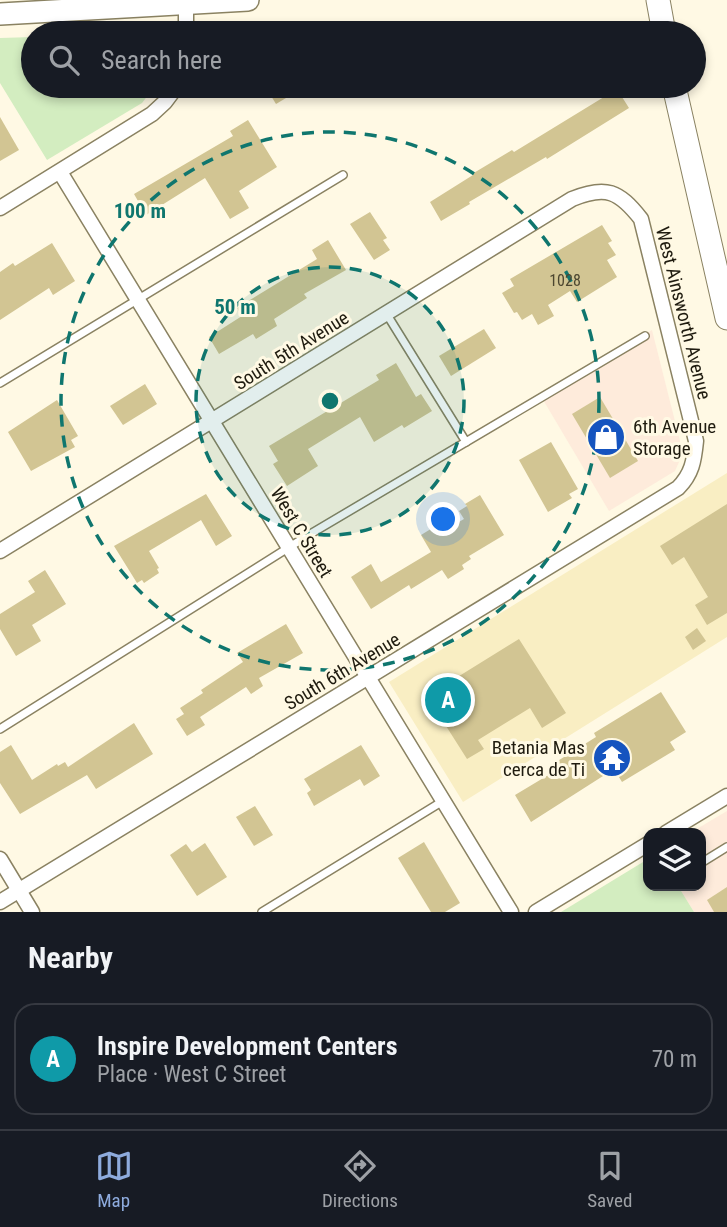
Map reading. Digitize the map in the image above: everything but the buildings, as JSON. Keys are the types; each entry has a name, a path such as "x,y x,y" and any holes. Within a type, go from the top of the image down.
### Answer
{"main road":[{"path":"658,0 662,21"},
{"path":"677,98 727,318"}],"street":[{"path":"0,14 248,0"},
{"path":"186,3 186,21"},
{"path":"0,208 152,114 169,98"},
{"name":"West C Street","path":"60,172 511,912"},
{"name":"South 5th Avenue","path":"0,551 572,199 589,192 605,191"},
{"name":"West Ainsworth Avenue","path":"605,191 627,201 641,219 696,441 694,463"},
{"name":"South 6th Avenue","path":"0,902 678,488 687,480 694,463"},
{"path":"674,828 727,796"},
{"path":"536,912 643,847"},
{"path":"0,859 32,912"}],"lane":[{"path":"0,383 343,175"},
{"path":"386,313 466,442"},
{"path":"0,729 289,547 645,336"},
{"path":"262,912 443,800"},
{"path":"706,860 727,847"}],"shaded area":[{"path":"652,330 683,453 675,471 609,511 542,398"},
{"path":"727,473 727,637 463,802 389,682"},
{"path":"727,811 727,912 694,912 681,891 706,891 706,828 698,828"}],"green space":[{"path":"21,37 21,98 146,98 142,103 47,160 0,83 0,38"},
{"path":"643,862 643,891 681,891 694,912 561,912"}],"place":[{"name":"6th Avenue Storage","path":"606,437"},
{"name":"Inspire Development Centers","path":"448,700"},
{"name":"Betania Mas cerca de Ti","path":"612,758"}]}
